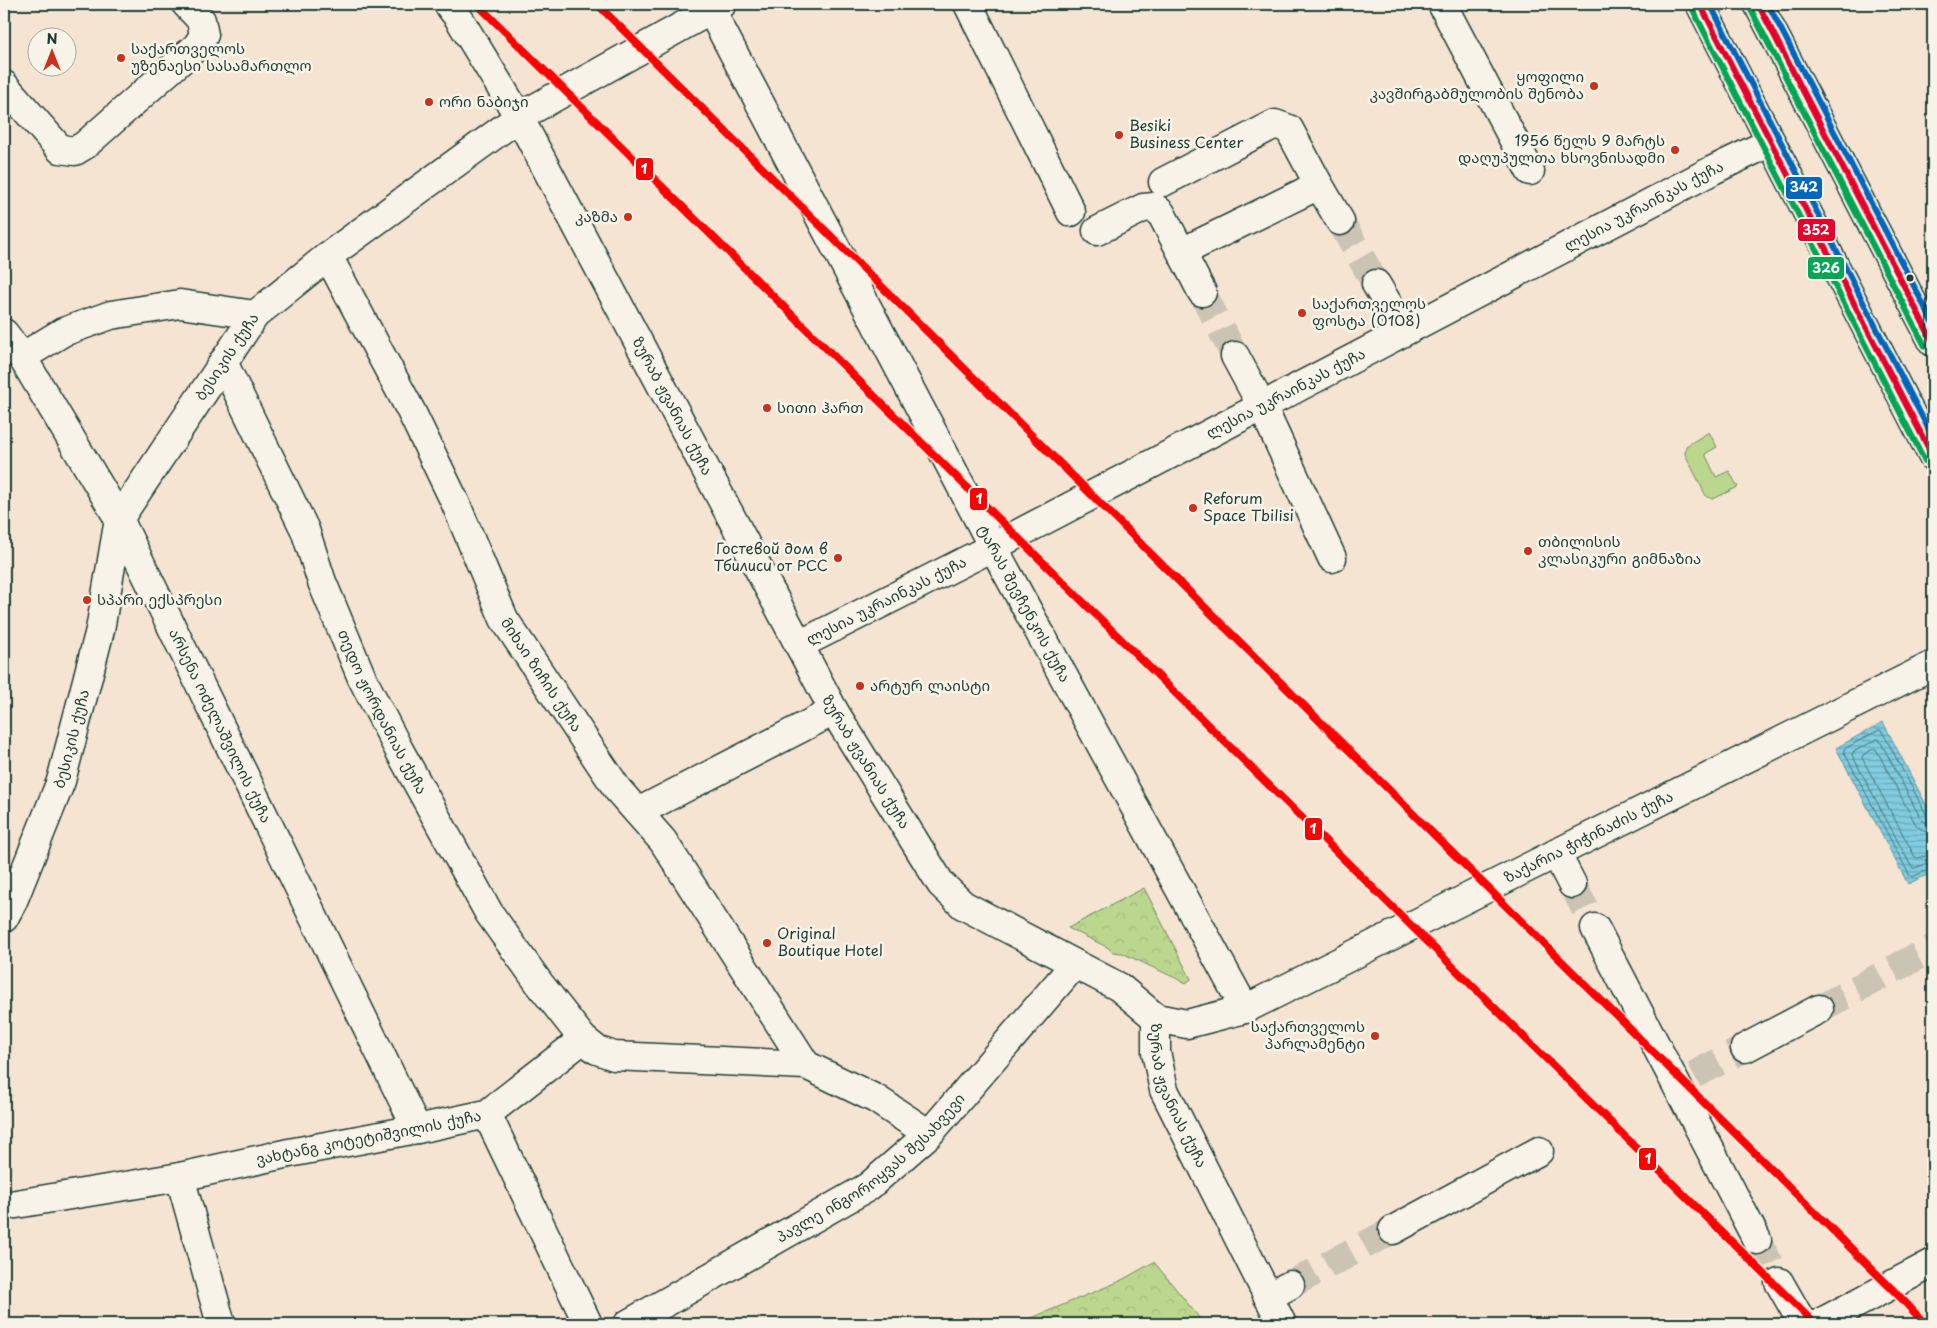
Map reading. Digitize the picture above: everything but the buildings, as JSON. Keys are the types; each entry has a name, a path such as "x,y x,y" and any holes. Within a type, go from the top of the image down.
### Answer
{"street":[{"path":"4,85 60,150 75,151 85,145 197,46 204,35 201,20 186,4"},
{"name":"ზურაბ ჟვანიას ქუჩა","path":"448,4 458,17 519,117 834,711 941,884 963,905 1119,987 1156,1018 1156,1052 1164,1090 1279,1291 1282,1324"},
{"path":"968,4 1071,212"},
{"path":"1442,4 1530,171"},
{"path":"1700,4 1933,457"},
{"path":"1758,4 1933,342"},
{"name":"ბესიკის ქუჩა","path":"4,918 13,901 61,781 100,630 119,519 255,315 328,256 519,117 717,7"},
{"name":"ტარას შევჩენკოს ქუჩა","path":"717,7 993,547 1245,1009"},
{"path":"1164,182 1275,124 1289,129 1340,221"},
{"name":"ლესია უკრაინკას ქუჩა","path":"798,646 993,547 1713,170 1771,142"},
{"path":"1196,245 1319,185"},
{"path":"1097,231 1143,208 1154,207 1161,213 1202,292"},
{"name":"მიხაი ზიჩის ქუჩა","path":"328,256 411,412 455,502 504,619 618,790 663,840 806,1065"},
{"path":"1376,284 1404,331"},
{"path":"22,357 63,332 111,315 180,304 255,315"},
{"name":"არსენა ოძელაშვილის ქუჩა","path":"4,333 22,357 119,519 417,1129"},
{"path":"1235,356 1262,406 1332,558"},
{"name":"თედო ჟორდანიას ქუჩა","path":"224,362 305,530 322,582 362,678 398,748 489,913 539,983 583,1039"},
{"name":"ზაქარია ჭიჭინაძის ქუჩა","path":"1156,1018 1187,1024 1245,1009 1933,665"},
{"path":"638,812 834,711"},
{"path":"1556,853 1572,884"},
{"path":"1595,928 1679,1083 1757,1240"},
{"name":"პავლე ინგოროყვას შესახვევი","path":"628,1324 868,1187 929,1134 1074,965"},
{"path":"1745,1048 1819,1009"},
{"path":"583,1039 597,1050 614,1056 806,1065 876,1099 929,1134"},
{"name":"ვახტანგ კოტეტიშვილის ქუჩა","path":"4,1206 180,1177 289,1152 417,1129 487,1114 583,1039"},
{"path":"487,1114 588,1324"},
{"path":"1393,1230 1539,1151"},
{"path":"180,1177 221,1324"},
{"path":"1818,1324 1933,1263"},
{"path":"1779,1282 1803,1324"}],"green space":[{"path":"1709,432 1717,447 1705,454 1716,477 1729,471 1738,487 1713,499 1706,496 1685,454 1686,446"},
{"path":"1144,888 1191,979 1186,983 1122,953 1113,952 1107,947 1068,928"},
{"path":"1154,1262 1197,1315 1202,1324 1017,1324 1118,1282"}],"water":[{"path":"1883,722 1933,818 1933,872 1908,884 1836,748"}],"tunnel":[{"path":"1340,221 1376,284"},
{"path":"1202,292 1235,356"},
{"path":"1572,884 1595,928"},
{"path":"1819,1009 1933,948"},
{"path":"1694,1075 1745,1048"},
{"path":"1290,1285 1393,1230"},
{"path":"1757,1240 1779,1282"}],"transit line":[{"name":"1","path":"477,4 1815,1324"},
{"name":"1","path":"597,4 1903,1300 1925,1324"},
{"name":"352","path":"1700,4 1933,457"},
{"name":"342","path":"1710,4 1933,438"},
{"name":"352","path":"1758,4 1933,342"},
{"name":"342","path":"1768,4 1933,323"},
{"name":"326","path":"1692,8 1925,461"},
{"name":"326","path":"1750,8 1925,346"}],"place":[{"name":"საქართველოს უზენაესი სასამართლო","path":"121,58"},
{"name":"ყოფილი კავშირგაბმულობის შენობა","path":"1594,86"},
{"name":"ორი ნაბიჯი","path":"429,102"},
{"name":"Besiki Business Center","path":"1119,135"},
{"name":"1956 წელს 9 მარტს დაღუპულთა ხსოვნისადმი","path":"1675,150"},
{"name":"კაზმა","path":"628,217"},
{"name":"საქართველოს ფოსტა (0108)","path":"1302,313"},
{"name":"სითი ჰართ","path":"767,408"},
{"name":"Reforum Space Tbilisi","path":"1193,508"},
{"name":"თბილისის კლასიკური გიმნაზია","path":"1528,551"},
{"name":"Гостевой дом в Тбилиси от РСС","path":"838,558"},
{"name":"სპარი ექსპრესი","path":"87,600"},
{"name":"არტურ ლაისტი","path":"860,686"},
{"name":"Original Boutique Hotel","path":"767,943"},
{"name":"საქართველოს პარლამენტი","path":"1375,1036"}]}
